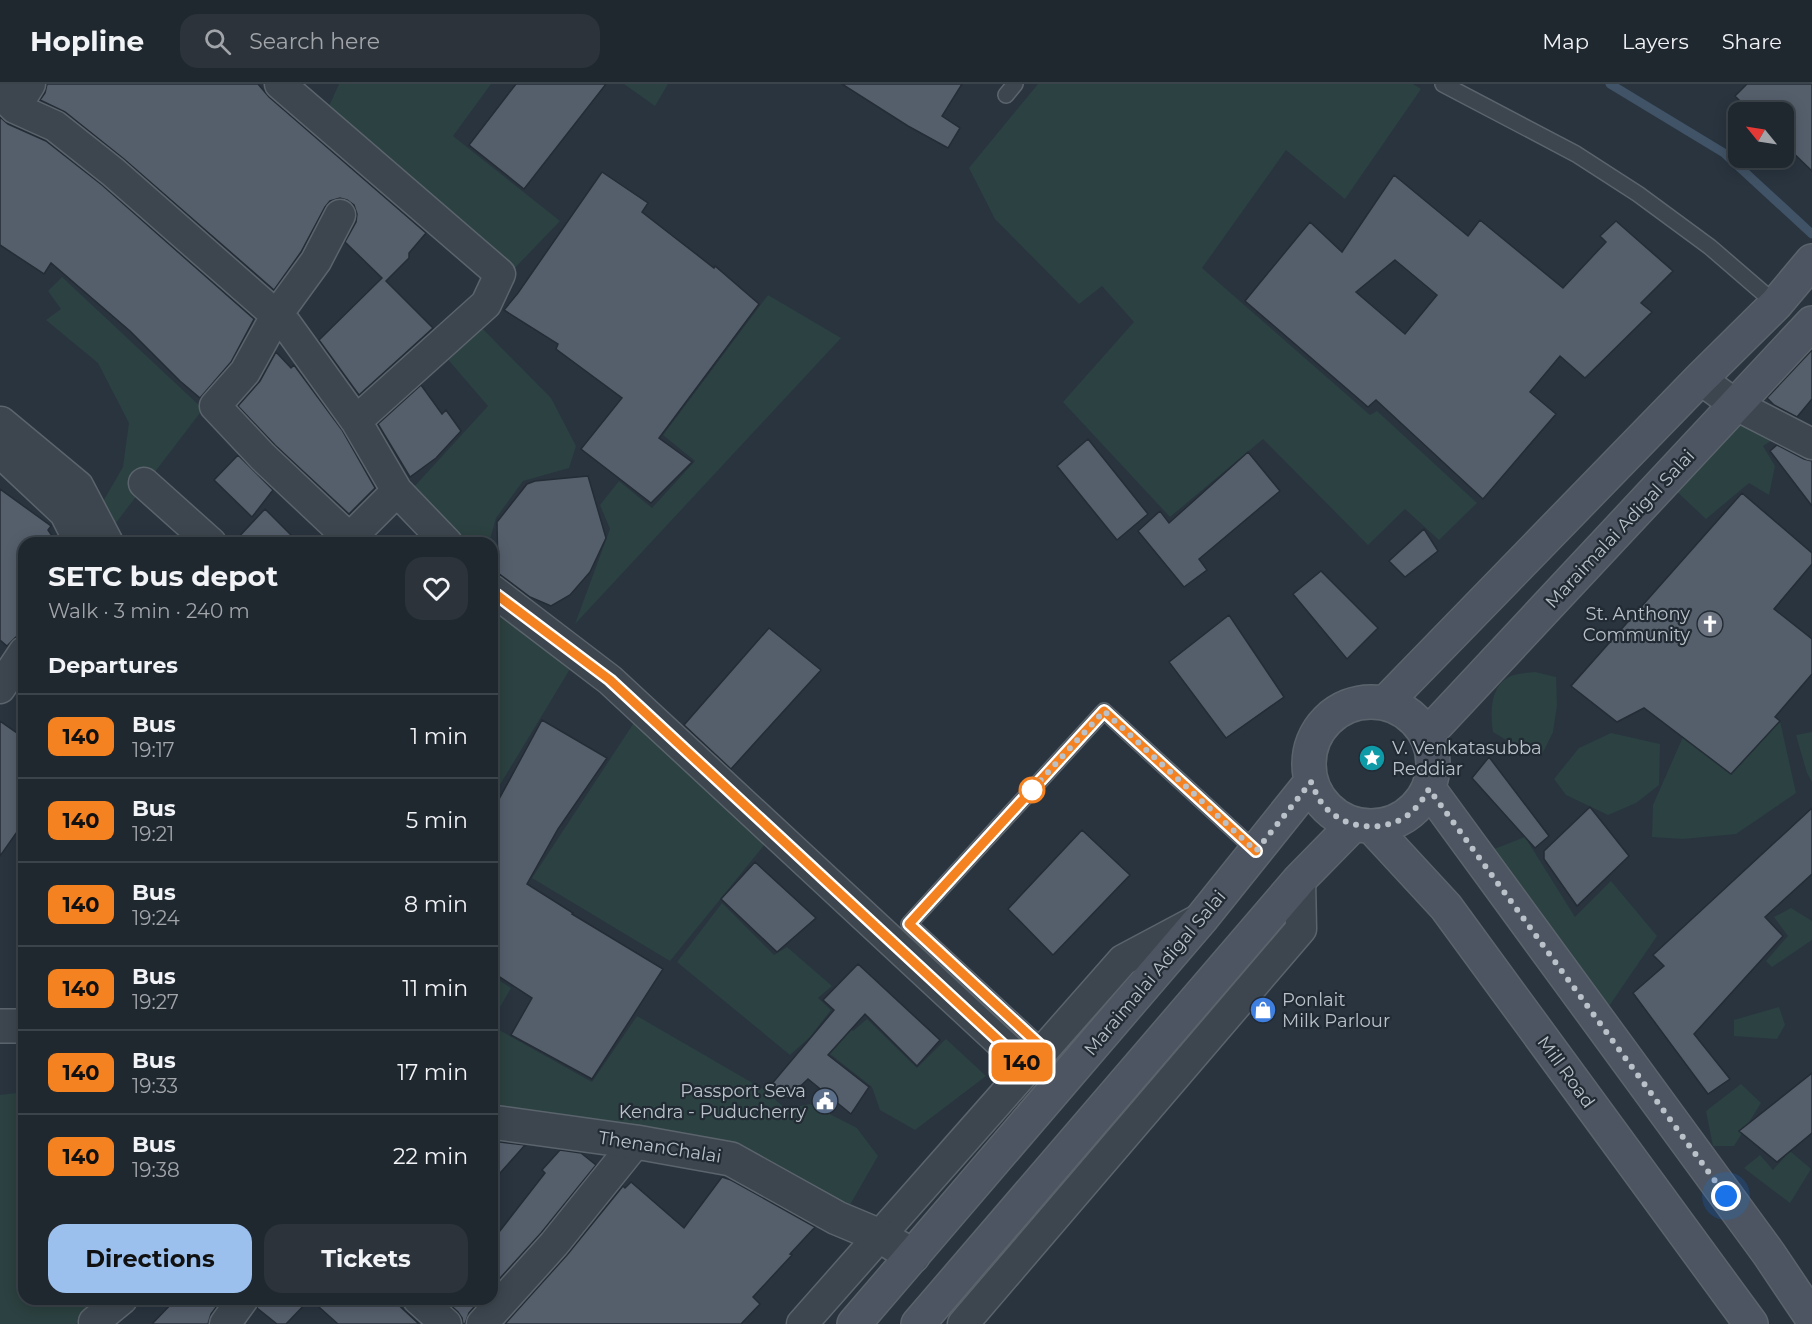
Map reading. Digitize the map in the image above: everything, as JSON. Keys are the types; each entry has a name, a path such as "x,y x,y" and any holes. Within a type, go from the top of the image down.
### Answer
{"main road":[{"path":"1384,703 1776,304 1812,261"},
{"name":"Maraimalai Adigal Salai","path":"1427,735 1809,326"},
{"path":"1366,702 1384,703 1410,714 1419,724 1427,735 1433,753 1434,771 1429,789 1420,804 1407,816 1390,824 1363,826 1334,815 1320,801 1311,782 1309,764 1312,746 1320,729 1332,716 1348,706 1366,702"},
{"name":"Maraimalai Adigal Salai","path":"854,1324 1202,918 1311,782"},
{"path":"1429,789 1768,1254 1812,1318"},
{"path":"918,1324 1300,879 1363,826"},
{"name":"Mill Road","path":"1363,826 1446,907 1751,1324"}],"street":[{"path":"280,84 500,274 486,304 356,421"},
{"path":"15,95 114,172 286,324 356,421 396,492 441,537"},
{"path":"340,215 316,261 276,316 245,372 214,406 344,537"},
{"path":"1700,379 1736,405 1812,444"},
{"path":"1,422 78,486 105,537"},
{"path":"1,453 65,513 77,537"},
{"path":"144,483 204,537"},
{"path":"350,537 396,492"},
{"path":"498,599 610,680 1036,1059"},
{"path":"0,688 18,661"},
{"path":"963,1324 1300,929 1300,879"},
{"path":"802,1324 1123,960 1202,918"},
{"path":"0,1026 18,1026"},
{"name":"ThenanChalai","path":"498,1123 636,1142 731,1159 837,1218 880,1236 913,1256"},
{"path":"482,1324 554,1244 636,1142"},
{"path":"94,1322 115,1305"},
{"path":"225,1324 239,1305"},
{"path":"425,1305 446,1324"}],"lane":[{"path":"1443,84 1576,154 1638,194 1710,246 1776,304"},
{"path":"1036,1059 909,924 1104,711 1256,851"}],"green space":[{"path":"339,84 491,84 453,136 560,221 511,272 324,117"},
{"path":"624,84 668,84 655,106"},
{"path":"1038,84 1413,84 1421,89 1345,199 1286,150 1202,268 1370,415 1377,411 1477,503 1439,540 1405,509 1368,545 1263,439 1170,517 1063,402 1134,322 1102,286 1079,304 995,219 969,168"},
{"path":"62,277 203,409 112,528 98,510 123,467 129,423 98,363 46,320 61,309 48,291"},
{"path":"768,295 841,338 575,624 610,529 600,505 619,481 652,508 695,461 663,435"},
{"path":"477,323 551,398 576,446 569,468 523,481 496,518 491,537 454,537 413,488 488,406 445,356"},
{"path":"1737,418 1777,437 1763,446 1775,466 1769,495 1749,483 1706,519 1673,488"},
{"path":"498,614 570,669 498,788"},
{"path":"1535,672 1556,677 1557,705 1553,732 1542,754 1511,743 1493,732 1492,725 1493,700 1499,686 1513,675"},
{"path":"639,715 769,839 670,961 532,878"},
{"path":"1780,721 1796,793 1736,834 1683,839 1652,837 1653,805 1683,737 1731,774"},
{"path":"1812,732 1812,782 1807,773 1796,735"},
{"path":"1611,733 1660,744 1659,785 1636,803 1608,815 1566,795 1554,779 1579,748"},
{"path":"1525,837 1575,917 1611,881 1657,936 1605,1012 1484,853"},
{"path":"722,903 774,955 787,947 832,986 818,998 831,1010 810,1037 790,1055 677,962"},
{"path":"1791,908 1812,921 1812,940 1772,967 1766,961 1788,936 1774,917"},
{"path":"498,980 511,988 498,1011"},
{"path":"1779,1007 1785,1025 1777,1039 1734,1036 1734,1020"},
{"path":"832,1014 853,1031 867,1019 917,1068 946,1039 986,1076 915,1130 880,1110 872,1087 811,1039"},
{"path":"637,1016 763,1089 786,1109 810,1104 857,1128 878,1156 843,1217 751,1166 498,1118 498,1029 592,1082"},
{"path":"1741,1084 1761,1103 1734,1146 1713,1146 1706,1111"},
{"path":"18,1093 18,1305 100,1305 76,1324 0,1324 0,1095"},
{"path":"1790,1151 1811,1169 1790,1203 1744,1168 1760,1155 1773,1170"}],"building":[{"path":"47,84 258,84 269,97 426,233 409,253 409,258 386,281 433,328 359,395 319,340 382,278 345,242 356,222 357,214 354,205 340,198 330,201 301,252 274,290 124,159 65,112 40,100"},
{"path":"516,84 606,84 524,189 469,145"},
{"path":"842,84 962,84 942,116 960,128 948,148 908,126"},
{"path":"1747,84 1812,84 1812,171 1794,154 1794,102 1741,102 1735,96"},
{"path":"0,117 8,124 46,141 102,185 254,319 231,362 200,398 130,331 51,263 44,274 0,245"},
{"path":"602,172 648,203 642,212 714,268 715,266 759,304 659,438 692,462 651,503 581,449 622,398 556,349 558,344 504,310"},
{"path":"1394,175 1468,236 1480,220 1563,288 1606,242 1600,236 1616,221 1673,271 1641,303 1652,312 1585,378 1560,356 1530,392 1556,414 1483,499 1376,400 1368,407 1245,301 1310,222 1342,252","holes":["1395,260 1437,295 1405,334 1356,292"]},
{"path":"1812,350 1812,399 1797,417 1774,405 1767,398"},
{"path":"276,352 291,368 294,365 342,430 375,488 349,514 275,445 238,406 260,381"},
{"path":"421,385 442,414 446,410 461,431 436,458 410,477 378,424"},
{"path":"1088,439 1148,514 1117,540 1057,466"},
{"path":"1777,445 1812,461 1812,506 1770,451"},
{"path":"1248,452 1280,491 1199,559 1207,570 1184,587 1138,531 1160,511 1169,523"},
{"path":"238,455 273,490 252,517 214,480"},
{"path":"588,476 606,538 590,572 570,595 551,606 530,597 498,573 497,522 527,484 535,481"},
{"path":"0,489 51,526 48,530 53,537 18,537 18,636 7,646 0,640"},
{"name":"St. Anthony Community","path":"1742,493 1812,553 1812,564 1774,609 1812,639 1812,674 1775,717 1780,721 1731,774 1644,708 1617,722 1571,686"},
{"path":"265,509 293,537 239,537"},
{"path":"1424,529 1438,551 1405,577 1389,561"},
{"path":"1321,571 1378,628 1347,659 1293,594"},
{"path":"1229,615 1284,697 1226,738 1169,662"},
{"path":"769,628 821,670 731,769 684,725"},
{"path":"542,720 607,758 558,829 527,884 663,969 592,1079 511,1035 532,998 498,976 498,801"},
{"path":"0,721 18,734 18,830 0,856"},
{"path":"1489,757 1549,836 1535,848 1472,778"},
{"path":"1590,807 1629,856 1577,906 1544,859 1544,851"},
{"path":"1812,808 1812,874 1765,917 1783,936 1694,1034 1730,1079 1708,1094 1633,993 1664,966 1653,955"},
{"path":"1082,830 1130,875 1053,955 1008,909"},
{"path":"755,862 816,918 777,952 721,899"},
{"path":"858,964 940,1040 917,1066 865,1014 828,1055 869,1087 851,1114 808,1079 788,1098 770,1086 834,1010 823,1000"},
{"path":"1812,1073 1812,1133 1777,1162 1739,1131"},
{"path":"498,1142 525,1145 498,1175"},
{"path":"560,1150 581,1153 596,1165 541,1233 498,1280 498,1233 545,1173 542,1170"},
{"path":"722,1177 815,1227 753,1297 760,1304 741,1324 505,1324 567,1255 623,1186 625,1188 631,1182 684,1228"},
{"path":"170,1305 218,1305 211,1314 208,1324 152,1324"},
{"path":"258,1305 304,1305 286,1324 277,1324 257,1308"},
{"path":"317,1305 398,1305 419,1324 338,1324"},
{"path":"450,1305 476,1305 469,1313 465,1324"}],"waterway":[{"path":"1610,84 1724,153 1812,234"}],"bus line":[{"name":"140","path":"498,596 610,680 1028,1068 1044,1049 909,924 1104,711 1256,851"}],"place":[{"name":"St. Anthony Community","path":"1710,624"},
{"name":"V. Venkatasubba Reddiar","path":"1372,758"},
{"name":"Ponlait Milk Parlour","path":"1263,1010"},
{"name":"Passport Seva Kendra - Puducherry","path":"825,1101"}],"route":[{"path":"1032,790 1029,793 1104,711 1256,851 1311,782 1320,801 1334,815 1353,825 1373,828 1390,824 1407,816 1420,804 1429,789 1726,1196"}]}
